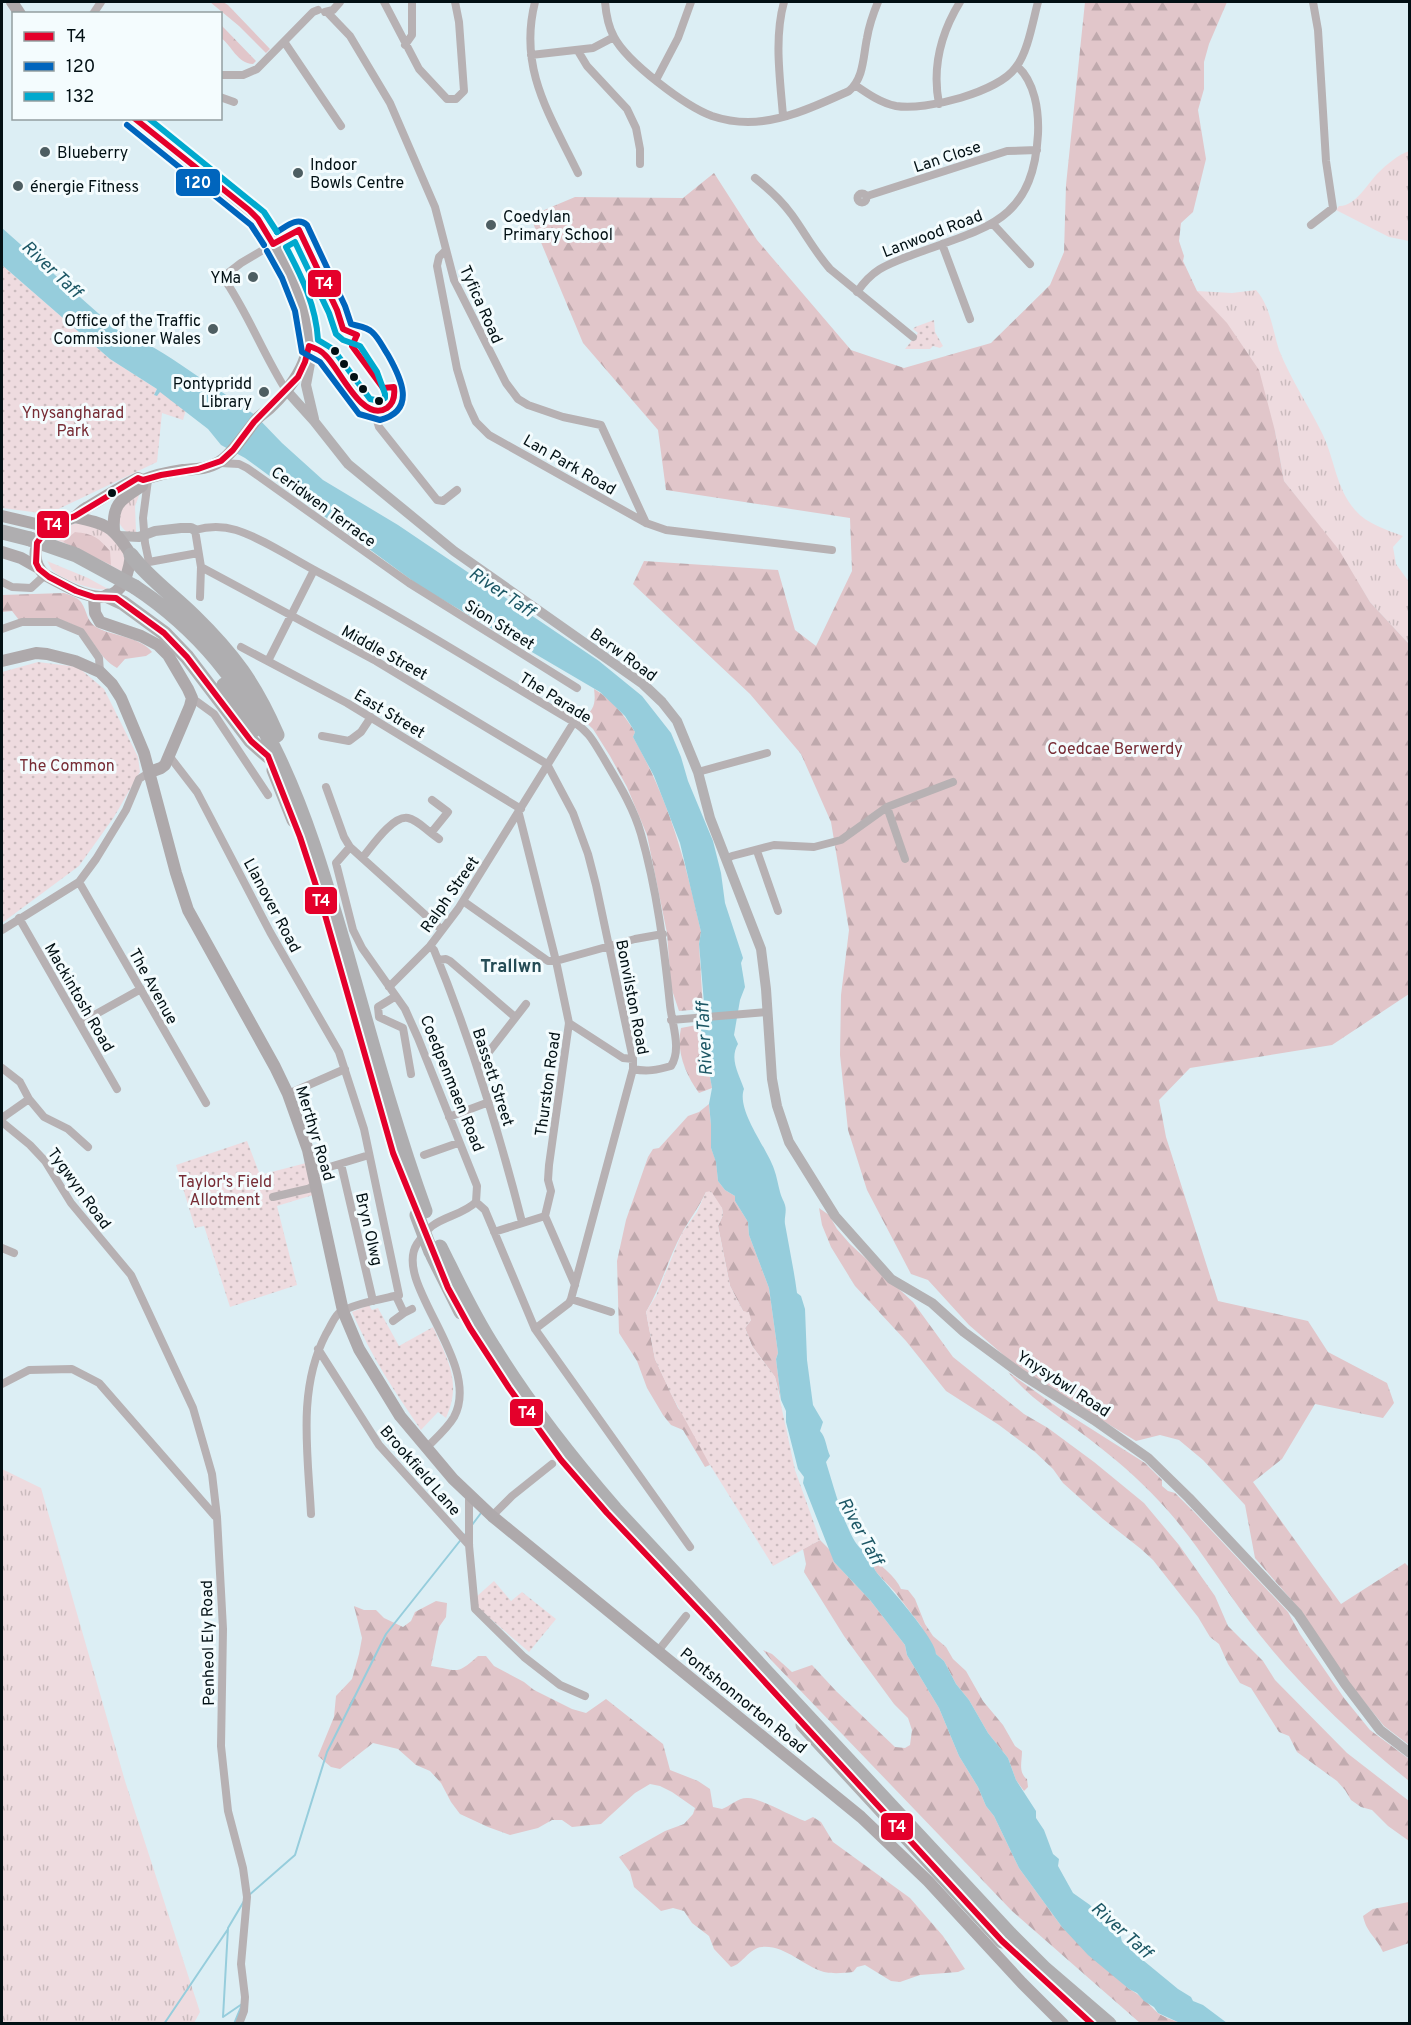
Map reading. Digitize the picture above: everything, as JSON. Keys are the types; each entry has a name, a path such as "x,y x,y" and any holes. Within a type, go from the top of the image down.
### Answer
{"highway":[{"path":"2,532 29,543 76,555 170,613 212,655 246,698 275,749 297,795 328,890 421,1213"},
{"path":"2,542 29,543"},
{"path":"131,555 140,567 209,631 245,672 265,706 294,772 297,795"},
{"path":"132,591 168,623 206,662 231,695 268,756 288,804 314,879 393,1153 470,1328 509,1388 561,1460 607,1513 979,1916 1033,1970 1093,2024"},
{"path":"101,597 123,603 164,633 187,657 251,741 268,756"},
{"path":"435,1249 506,1366 567,1453 1010,1934 1045,1969 1109,2024"}],"main road":[{"path":"41,571 35,554 41,536 49,526 74,517 138,478 145,479 182,470 205,468 221,461 258,417 286,390 302,369 309,346 302,301 258,219 136,120"},
{"name":"Berw Road","path":"309,346 311,358 306,385 314,421"},
{"name":"Berw Road","path":"286,390 348,464 454,551 643,684 662,702 677,721 698,772 710,818 761,949 763,1012"},
{"path":"131,555 116,533 114,513 124,498 142,486 145,479"},
{"path":"2,516 49,526"},
{"path":"74,517 96,521 116,533 142,536 155,531 181,528 195,530"},
{"path":"2,552 30,561 41,571 85,595 101,597 121,588 125,582 131,555 142,536"},
{"path":"101,597 95,613 100,622 141,636 158,645 168,655 192,698 170,757 161,768 150,771"},
{"path":"2,661 27,655 47,654 75,661 100,672"},
{"name":"Merthyr Road","path":"100,672 121,698 150,771 176,873 188,910 275,1067 288,1095 308,1150 343,1311 359,1350 400,1416 426,1448 469,1495 535,1551"},
{"name":"Ynysybwl Road","path":"763,1012 777,1106 789,1142 835,1216 891,1279 932,1303 964,1332 1021,1374 1094,1420 1148,1458 1189,1498 1298,1614 1345,1684 1380,1730 1410,1753"},
{"name":"Pontshonnorton Road","path":"535,1551 861,1817 928,1881 1063,2024"}],"street":[{"path":"313,2 318,10"},
{"path":"222,75 243,75 257,69 314,12 333,10 340,2"},
{"path":"384,2 419,69 447,99 456,99 464,91 459,22 455,2"},
{"path":"405,45 412,35 412,2"},
{"path":"535,2 529,36 535,80 578,173"},
{"path":"605,2 606,13 616,40 637,65 701,111 726,120 752,122 783,116 849,92 859,79 870,22 878,2"},
{"path":"656,80 675,46 691,2"},
{"path":"783,116 779,48 784,2"},
{"path":"939,104 935,85 938,55 960,2"},
{"path":"855,85 881,101 908,107 939,104 990,86 1005,78 1017,66 1038,2"},
{"path":"1311,225 1334,208 1326,161 1318,30 1313,2"},
{"name":"Tyfica Road","path":"327,12 350,36 390,103 432,197 454,280 506,383 518,399 528,405 563,417 601,425 646,523"},
{"path":"531,55 578,51 616,40"},
{"path":"285,43 341,126"},
{"path":"578,51 587,66 627,109 636,128 640,164"},
{"name":"Lanwood Road","path":"857,292 864,282 884,265 993,224 1008,212 1024,192 1036,164 1038,130 1035,99 1026,78 1017,66"},
{"path":"222,98 234,102"},
{"name":"Lan Close","path":"867,196 1007,151 1037,150"},
{"path":"755,178 791,214 820,257 857,292 913,337"},
{"path":"993,224 1030,264"},
{"path":"273,244 241,263 224,278 235,294 269,363 286,390"},
{"path":"942,244 970,320"},
{"name":"Lan Park Road","path":"446,250 439,257 437,266 456,369 476,422 489,435 646,523 666,530 832,550"},
{"path":"309,346 326,355 365,407 374,411 379,427 437,500 443,501 457,490"},
{"name":"Ceridwen Terrace","path":"221,461 247,468 409,583"},
{"path":"145,479 142,536 149,562 198,553"},
{"name":"The Parade","path":"195,530 213,527 239,531 314,570 393,612 574,722 592,737 616,777 637,822 663,934 671,1020 677,1051 676,1059 671,1066 644,1072 633,1069"},
{"path":"195,530 198,553 204,568 200,597"},
{"name":"Middle Street","path":"204,568 376,661 547,764"},
{"path":"268,661 314,570"},
{"path":"2,582 12,587 32,588 41,571"},
{"name":"Sion Street","path":"409,583 577,688"},
{"path":"2,629 22,622 57,622 81,632 99,658 100,672"},
{"name":"East Street","path":"241,647 371,717 520,811"},
{"path":"192,698 214,714 268,795"},
{"path":"322,736 349,741 361,732 371,717"},
{"name":"Ralph Street","path":"389,987 430,946 464,901 574,722"},
{"path":"698,772 767,753"},
{"name":"Llanover Road","path":"170,757 197,792 270,932 339,1052 364,1130 398,1296 404,1313"},
{"name":"Bonvilston Road","path":"547,764 566,796 580,830 596,885 633,1059 633,1069 571,1299"},
{"path":"2,930 78,882 96,859 126,810 139,779 150,771"},
{"path":"726,859 774,845 814,847 841,840 887,807 953,782"},
{"path":"326,787 347,850 363,857 442,930"},
{"path":"431,833 448,812 432,800"},
{"path":"887,807 904,859"},
{"name":"Thurston Road","path":"520,811 569,1023 549,1165 548,1180 551,1191 545,1216"},
{"path":"363,857 396,819 405,817 414,820 439,839"},
{"name":"Coedpenmaen Road","path":"347,850 336,863 352,930 405,1009 477,1186 476,1202"},
{"path":"757,850 778,911"},
{"name":"The Avenue","path":"78,882 206,1103"},
{"path":"464,901 548,961 556,961 635,939 663,934"},
{"name":"Mackintosh Road","path":"19,918 117,1089"},
{"name":"Bassett Street","path":"430,946 434,950 478,1066 502,1142 522,1222"},
{"path":"438,960 450,961 515,1017"},
{"path":"80,1023 141,989"},
{"path":"396,996 378,1007 379,1017 403,1029 411,1074"},
{"path":"478,1066 526,1004"},
{"path":"671,1020 763,1012"},
{"path":"569,1023 623,1058 633,1059"},
{"path":"2,1068 20,1082 29,1099 44,1117 68,1129 88,1147"},
{"path":"288,1095 345,1070"},
{"path":"2,1120 29,1099"},
{"path":"449,1118 489,1102"},
{"name":"Tygwyn Road","path":"2,1120 45,1161 71,1203 131,1275"},
{"path":"424,1155 458,1143"},
{"path":"313,1172 369,1155"},
{"name":"Bryn Olwg","path":"341,1164 373,1301"},
{"path":"273,1197 316,1187"},
{"path":"426,1448 454,1417 459,1404 459,1387 457,1372 442,1332 416,1277 413,1263 416,1246 431,1226 470,1208 476,1202 485,1210 535,1329 690,1547"},
{"path":"494,1232 545,1216 575,1285"},
{"path":"2,1248 14,1253"},
{"name":"Penheol Ely Road","path":"131,1275 193,1408 212,1474 217,1517 223,1629 221,1746 228,1811 243,1868 246,1897 241,1964 245,1997 244,2011 239,2024"},
{"path":"311,1514 306,1406 308,1387 318,1349 335,1318 343,1311 398,1296"},
{"path":"535,1329 571,1299 611,1312"},
{"path":"393,1322 412,1309"},
{"name":"Brookfield Lane","path":"318,1349 379,1445 469,1545"},
{"path":"2,1384 29,1371 72,1370 99,1383 217,1517"},
{"path":"492,1516 512,1496 552,1464"},
{"name":"Brookfield Lane","path":"469,1495 469,1545 475,1609 524,1657 560,1685 585,1696"},
{"path":"658,1651 686,1616"}],"green space":[{"path":"210,2 223,2 228,5 270,49 266,53"},
{"name":"Coedcae Berwerdy","path":"1085,2 1227,2 1204,62 1204,89 1198,110 1206,159 1193,212 1181,223 1179,241 1184,256 1183,261 1197,291 1227,323 1259,370 1275,431 1284,481 1339,550 1370,602 1409,644 1409,994 1332,1045 1190,1068 1159,1100 1166,1137 1218,1301 1308,1321 1328,1352 1387,1383 1394,1403 1383,1418 1315,1404 1282,1459 1253,1482 1341,1604 1405,1563 1409,1567 1409,1745 1384,1726 1349,1683 1302,1612 1255,1558 1245,1505 1203,1460 1179,1440 1160,1435 1136,1441 1023,1372 969,1325 928,1280 911,1274 867,1190 848,1130 840,1055 841,995 849,930 831,822 801,754 750,694 633,584 644,561 778,570 795,630 816,646 852,571 850,518 666,490 658,430 583,343 530,216 575,197 683,198 714,173 757,240 851,350 904,368 991,343 1050,285 1064,252 1066,185"},
{"path":"222,26 256,61 253,64 243,61 222,39"},
{"path":"1409,151 1409,241 1389,237 1336,210 1339,206 1356,199 1385,166"},
{"name":"Ynysangharad Park","path":"2,265 110,359 157,389 154,395 160,391 186,410 183,420 162,413 157,462 48,514 2,508"},
{"path":"1256,290 1268,311 1284,361 1323,435 1349,502 1365,519 1403,536 1393,547 1396,564 1409,582 1409,644 1370,602 1338,550 1284,481 1275,431 1197,291 1232,293"},
{"path":"934,320 935,332 943,346 940,348 933,346 930,349 905,349 918,333 913,329 915,327"},
{"path":"140,493 135,506 136,532 127,532 121,526 119,515 124,505"},
{"path":"77,523 102,529 122,548 125,561 123,572 80,549 51,538 61,528"},
{"path":"75,532 91,535 102,542 110,551 111,565 63,542"},
{"path":"47,561 108,589 95,589 70,581 56,574"},
{"path":"64,593 81,602 95,627 135,640 152,652 146,656 125,659 117,668 106,660 87,635 68,622 52,619 19,620 12,611 2,612 2,595"},
{"name":"The Common","path":"38,662 78,667 104,689 138,757 140,772 114,817 79,866 2,923 2,672"},
{"path":"594,689 617,708 635,732 633,737 657,784 675,832 701,932 699,944 703,1009 679,1011 671,987 667,933 647,835 627,787 610,756 593,729 582,719 593,706"},
{"path":"702,1024 700,1042 708,1046 707,1060 712,1088 699,1093 683,1062 680,1037 681,1028"},
{"path":"709,1104 711,1148 716,1161 718,1181 725,1190 735,1196 735,1201 748,1222 749,1235 769,1288 778,1353 776,1359 781,1400 775,1377 752,1346 745,1328 751,1320 743,1311 730,1286 718,1226 723,1215 722,1208 706,1192 677,1243 646,1312 655,1359 678,1408 709,1446 710,1465 705,1467 683,1430 671,1425 663,1415 647,1388 637,1361 619,1333 617,1261 626,1220 648,1157 653,1149 659,1148 688,1116 699,1112"},
{"name":"Taylor's Field Allotment","path":"247,1141 260,1175 306,1163 313,1195 277,1206 297,1285 230,1307 204,1226 195,1228 176,1165"},
{"path":"711,1191 722,1208 723,1215 718,1226 730,1286 743,1311 749,1312 751,1320 745,1328 752,1346 775,1377 795,1470 820,1540 773,1566 710,1465 671,1394 655,1359 646,1312 656,1296 682,1233 697,1212 706,1192"},
{"path":"819,1208 829,1215 850,1244 913,1302 953,1357 1024,1414 1048,1428 1094,1462 1144,1503 1179,1545 1215,1596 1228,1626 1263,1661 1275,1680 1347,1753 1409,1801 1409,1841 1388,1826 1372,1810 1361,1807 1351,1800 1337,1781 1297,1752 1289,1736 1279,1732 1251,1688 1240,1683 1219,1644 1210,1637 1198,1617 1153,1560 1063,1483 1053,1469 1035,1452 999,1425 946,1391 906,1341 855,1286 831,1247 822,1225"},
{"path":"369,1305 372,1310 378,1308 399,1346 433,1327 448,1361 453,1383 451,1405 446,1418 438,1412 421,1430 411,1416 375,1358 352,1312"},
{"path":"1008,1372 1060,1409 1145,1463 1162,1480 1162,1486 1175,1493 1195,1513 1288,1612 1300,1634 1344,1698 1370,1730 1409,1759 1409,1781 1345,1725 1285,1665 1249,1621 1184,1530 1151,1492 1107,1453 1036,1399"},
{"path":"2,1469 41,1488 125,1781 200,2012 194,2023 2,2023"},
{"path":"820,1540 831,1551 834,1562 870,1600 905,1645 907,1655 939,1708 959,1756 978,1787 986,1806 994,1816 1019,1868 1062,1927 1158,2013 1180,2023 1140,2023 1012,1911 763,1650 772,1654 792,1672 812,1665 895,1747 905,1748 910,1745 912,1730 908,1718 894,1704 844,1636 804,1572 806,1564 803,1549"},
{"path":"867,1553 891,1575 901,1589 908,1590 915,1599 925,1624 933,1636 946,1647 953,1659 966,1671 983,1701 1003,1725 1015,1746 1022,1751 1021,1770 1027,1779 1028,1787 1024,1791 1016,1780 1008,1758 988,1733 944,1661 936,1654 921,1626 876,1572"},
{"path":"494,1581 511,1601 522,1592 556,1619 529,1652 478,1608 476,1597"},
{"path":"436,1601 447,1603 446,1617 439,1627 431,1666 456,1670 465,1667 478,1656 486,1656 494,1666 572,1709 586,1713 606,1699 663,1744 670,1770 698,1781 710,1789 713,1807 722,1809 738,1800 748,1798 768,1804 805,1821 813,1817 821,1822 833,1842 910,1898 943,1936 965,1969 958,1972 920,1975 900,1982 891,1981 865,1965 857,1967 853,1972 824,1972 786,1952 770,1947 753,1950 731,1967 714,1949 709,1936 692,1923 684,1911 673,1908 661,1911 634,1887 630,1872 619,1857 665,1831 684,1824 693,1814 695,1808 660,1786 650,1784 635,1793 601,1824 572,1827 562,1820 552,1820 538,1828 510,1835 460,1814 441,1783 430,1771 416,1765 398,1749 373,1743 340,1769 331,1767 318,1756 334,1717 336,1696 352,1679 359,1654 362,1638 354,1606 364,1610 376,1610 384,1618 403,1627 411,1621 415,1612"},
{"path":"1409,1902 1409,1943 1383,1952 1367,1927 1363,1916 1373,1909"}],"water":[{"name":"River Taff","path":"2,228 116,329 164,353 206,382 212,389 216,388 255,415 323,480 398,525 599,661 642,696 671,733 713,841 725,903 743,958 741,963 745,987 740,1000 734,1035 738,1044 734,1055 735,1061 744,1089 744,1107 774,1169 785,1205 785,1224 797,1293 801,1296 805,1309 807,1360 813,1405 823,1422 820,1431 830,1456 826,1462 850,1531 860,1548 869,1555 877,1573 920,1625 936,1654 944,1661 988,1733 1008,1758 1016,1780 1036,1811 1036,1818 1044,1830 1053,1854 1059,1859 1058,1866 1073,1893 1090,1905 1110,1927 1120,1933 1122,1942 1145,1957 1144,1961 1191,1997 1193,2001 1203,2005 1227,2023 1180,2023 1158,2013 1154,2007 1088,1955 1062,1927 1019,1868 994,1816 986,1806 978,1787 959,1756 939,1708 907,1655 905,1645 870,1600 834,1562 803,1483 804,1477 798,1469 786,1422 786,1411 781,1400 776,1359 778,1353 769,1288 749,1235 748,1222 735,1201 735,1196 725,1190 718,1181 716,1162 711,1148 709,1104 712,1088 707,1060 708,1047 700,1042 704,1003 699,944 701,932 680,843 654,776 633,737 635,732 625,716 600,692 421,587 245,458 221,445 208,429 160,392 157,396 154,395 157,389 110,359 2,265"}],"waterway":[{"path":"472,1525 481,1513"},
{"path":"248,1896 295,1855 327,1752 386,1634 467,1532"},
{"path":"242,2004 223,2017 228,1928 244,1901"},
{"path":"164,2024 228,1929"},
{"path":"234,2024 241,2007"}],"transit line":[{"name":"T4","path":"136,120 249,210 258,219 273,244 299,230 337,310 343,329 357,335 352,346 383,388 394,387 394,399 387,408 378,411 369,408 352,392 331,361 318,349 309,346 298,377 254,422 233,450 221,461 198,469 143,480 138,478 75,516 49,526 37,543 36,563 39,569 76,591 94,597 116,598 164,633 187,657 251,741 268,756 300,837 321,901 393,1153 448,1288 470,1328 509,1388 561,1460 607,1513 1002,1941 1092,2024"},
{"name":"132","path":"150,120 264,212 277,232"},
{"name":"120","path":"127,125 251,225 264,245"},
{"name":"120","path":"267,251 282,278 295,311 302,352 320,362 359,414 380,420 392,415 399,409 402,401 403,392 397,373 374,334 351,324 345,306 307,225 295,222 277,232"},
{"name":"132","path":"295,242 329,313 336,334 343,340 360,346 377,372 385,394 385,398 380,401 370,399 333,349 318,340 317,327 307,292 286,247 295,242"}],"place":[{"name":"Blueberry","path":"45,152"},
{"name":"Indoor Bowls Centre","path":"298,173"},
{"name":"énergie Fitness","path":"18,186"},
{"name":"Coedylan Primary School","path":"491,225"},
{"name":"YMa","path":"253,277"},
{"name":"Office of the Traffic Commissioner Wales","path":"213,329"},
{"name":"Pontypridd Library","path":"264,392"}],"district":[{"name":"Trallwn","path":"511,966"}]}
